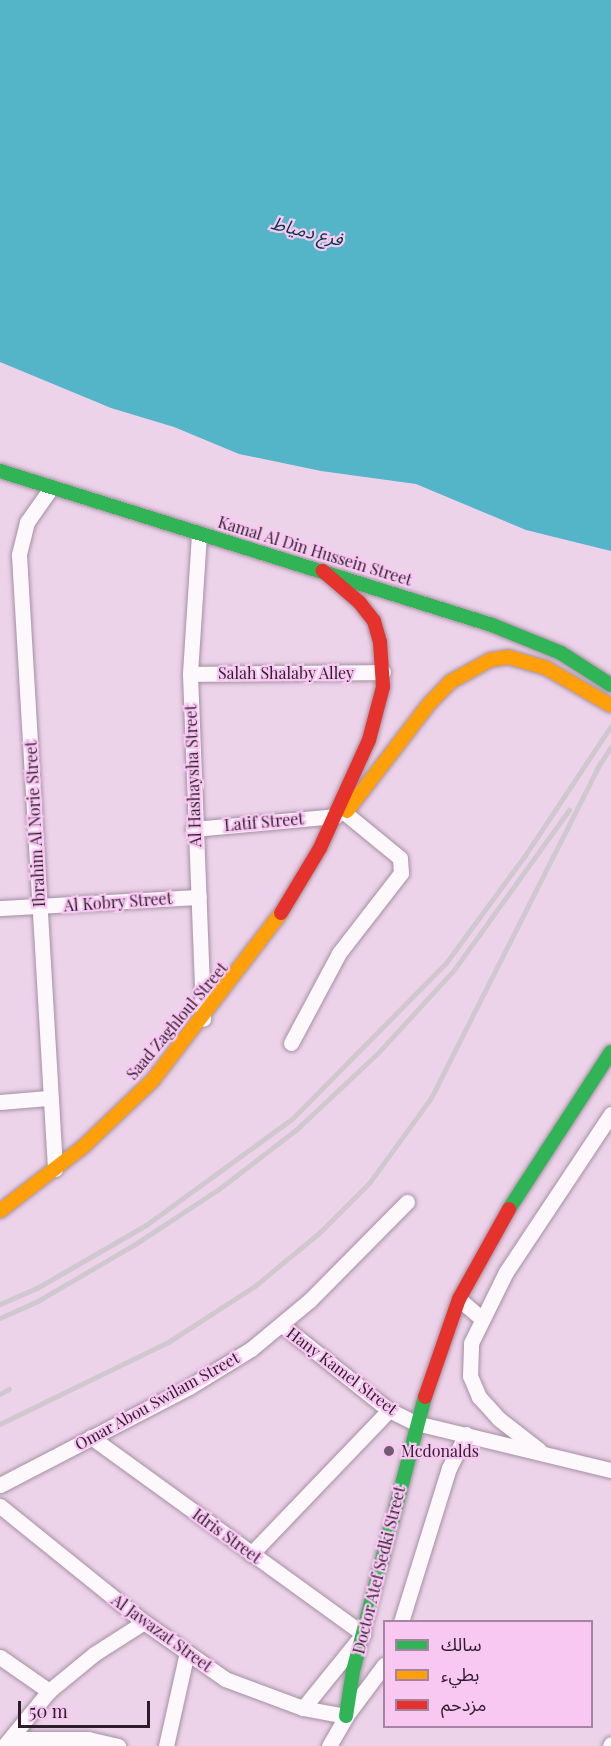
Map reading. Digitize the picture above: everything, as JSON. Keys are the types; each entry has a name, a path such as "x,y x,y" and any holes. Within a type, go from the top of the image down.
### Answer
{"main road":[{"name":"Kamal Al Din Hussein Street","path":"0,471 323,571 530,639 561,653 611,685"},
{"name":"Saad Zaghloul Street","path":"323,571 359,602 374,621 383,672 377,717 340,815"},
{"name":"Saad Zaghloul Street","path":"0,1211 55,1168 153,1080 271,930 340,815 430,703 450,682 490,660 508,657 546,668 610,705"},
{"name":"Doctor Atef Sedki Street","path":"346,1716 363,1634 416,1423 459,1299 486,1245 611,1052"}],"street":[{"name":"Ibrahim Al Norie Street","path":"51,488 27,522 19,555 40,907 48,1098 55,1168"},
{"name":"Al Hashaysha Street","path":"199,534 190,674 193,829 199,897 203,1019"},
{"name":"Salah Shalaby Alley","path":"190,674 383,672"},
{"name":"Latif Street","path":"193,829 340,815"},
{"path":"291,1043 339,952 401,873 400,858 340,815"},
{"name":"Al Kobry Street","path":"0,908 199,897"},
{"path":"0,1102 48,1098"},
{"path":"539,1450 499,1419 474,1387 469,1363 471,1343 481,1318 506,1272 611,1114"},
{"name":"Omar Abou Swilam Street","path":"0,1485 220,1369 282,1325 406,1202"},
{"path":"459,1299 481,1318"},
{"name":"Hany Kamel Street","path":"282,1325 389,1410 416,1423 539,1450 611,1470"},
{"path":"251,1554 389,1410"},
{"name":"Doctor Atef Sedki Street","path":"402,1620 448,1468 466,1434"},
{"name":"Idris Street","path":"92,1437 363,1634"},
{"name":"Al Jawazat Street","path":"0,1506 144,1622 225,1679 303,1708 346,1716"},
{"path":"8,1742 49,1691 94,1654 144,1622"},
{"path":"303,1708 363,1634"},
{"path":"166,1746 187,1652"},
{"path":"1,1658 49,1691"},
{"name":"Doctor Atef Sedki Street","path":"346,1716 383,1666"},
{"path":"329,1746 346,1716"},
{"path":"8,1742 88,1739 118,1746"}],"water":[{"name":"فرع دمياط","path":"0,0 611,0 611,551 526,530 416,484 321,471 239,454 174,427 111,408 0,362"}],"railway":[{"path":"0,1304 37,1288 146,1225 292,1119 446,963 524,857 611,726"},
{"path":"596,770 611,747"},
{"path":"0,1424 170,1341 255,1286 319,1233 370,1182 431,1098 600,763"},
{"path":"0,1318 38,1301 134,1245 219,1189 296,1130 379,1052 454,970 569,810"},
{"path":"0,1394 9,1389"}],"traffic: fast":[{"path":"0,471 492,625 561,653 611,685"},
{"path":"509,1209 611,1052"},
{"path":"346,1716 353,1671 425,1397"}],"traffic: slow":[{"path":"347,811 430,703 450,682 490,660 508,657 546,668 610,705"},
{"path":"0,1211 84,1146 153,1080 281,913"}],"traffic: jam":[{"path":"281,913 320,848 369,740 383,687 380,642 374,621 359,602 323,571"},
{"path":"425,1397 459,1299 509,1209"}],"place":[{"name":"Mcdonalds","path":"389,1451"}]}
